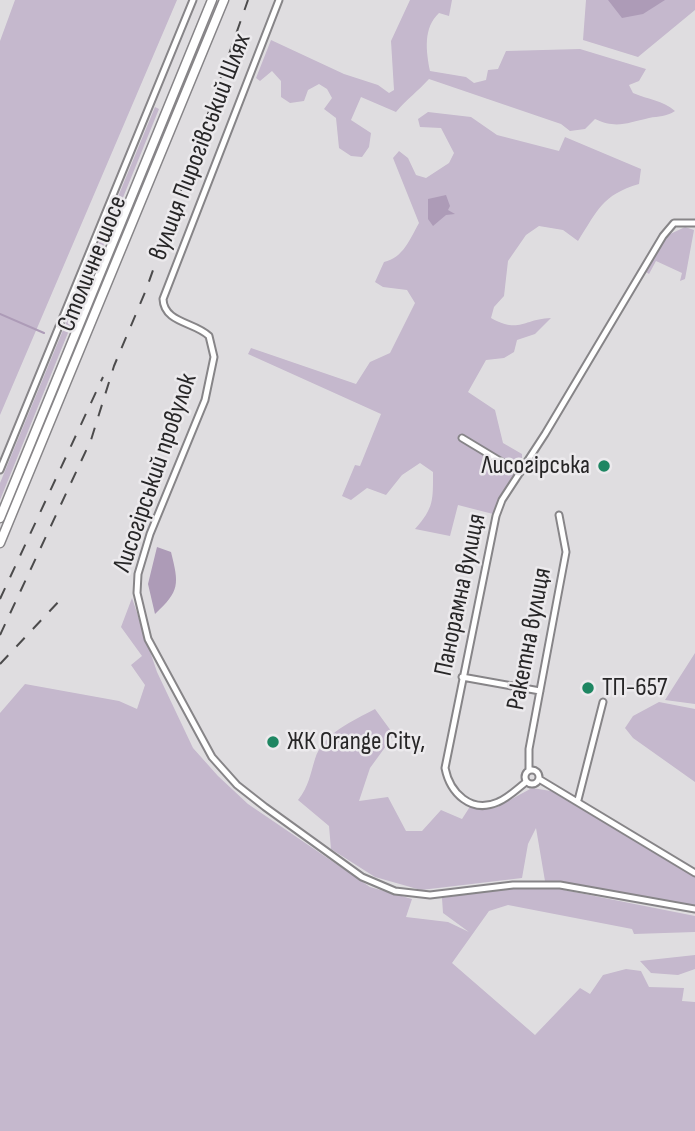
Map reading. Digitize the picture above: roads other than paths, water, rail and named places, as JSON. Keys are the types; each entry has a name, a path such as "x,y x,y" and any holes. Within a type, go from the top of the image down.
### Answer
{"highway":[{"name":"Столичне шосе","path":"0,518 212,0"},
{"name":"Столичне шосе","path":"0,542 223,0"}],"street":[{"name":"Столичне шосе","path":"0,470 193,0"},
{"name":"вулиця Пирогівський Шлях","path":"165,308 165,294 279,0"},
{"name":"Панорамна вулиця","path":"526,782 501,802 488,806 463,800 448,784 446,758 496,516 502,500 663,236 674,223 695,223"},
{"name":"Лисогірський провулок","path":"165,308 171,316 206,332 213,344 214,356 200,416 144,551 138,574 138,603 148,639 212,757 237,785 265,807 362,877 395,891 442,895 513,885 561,885 695,909"},
{"path":"462,438 520,473"},
{"name":"Ракетна вулиця","path":"529,770 529,750 566,552 559,515"},
{"path":"463,677 540,691"},
{"path":"578,800 603,702"},
{"path":"539,779 534,784 526,782 525,775 529,770 537,772 539,779 578,800 695,873"}],"waterway":[{"path":"0,314 44,333"}],"railway":[{"path":"0,635 91,440 114,366 146,290 248,0"},
{"path":"0,599 103,377"},
{"path":"0,664 63,597"}],"place":[{"name":"Лисогірська","path":"604,466"},
{"name":"ТП-657","path":"588,688"},
{"name":"ЖК Orange City,","path":"273,742"}]}
